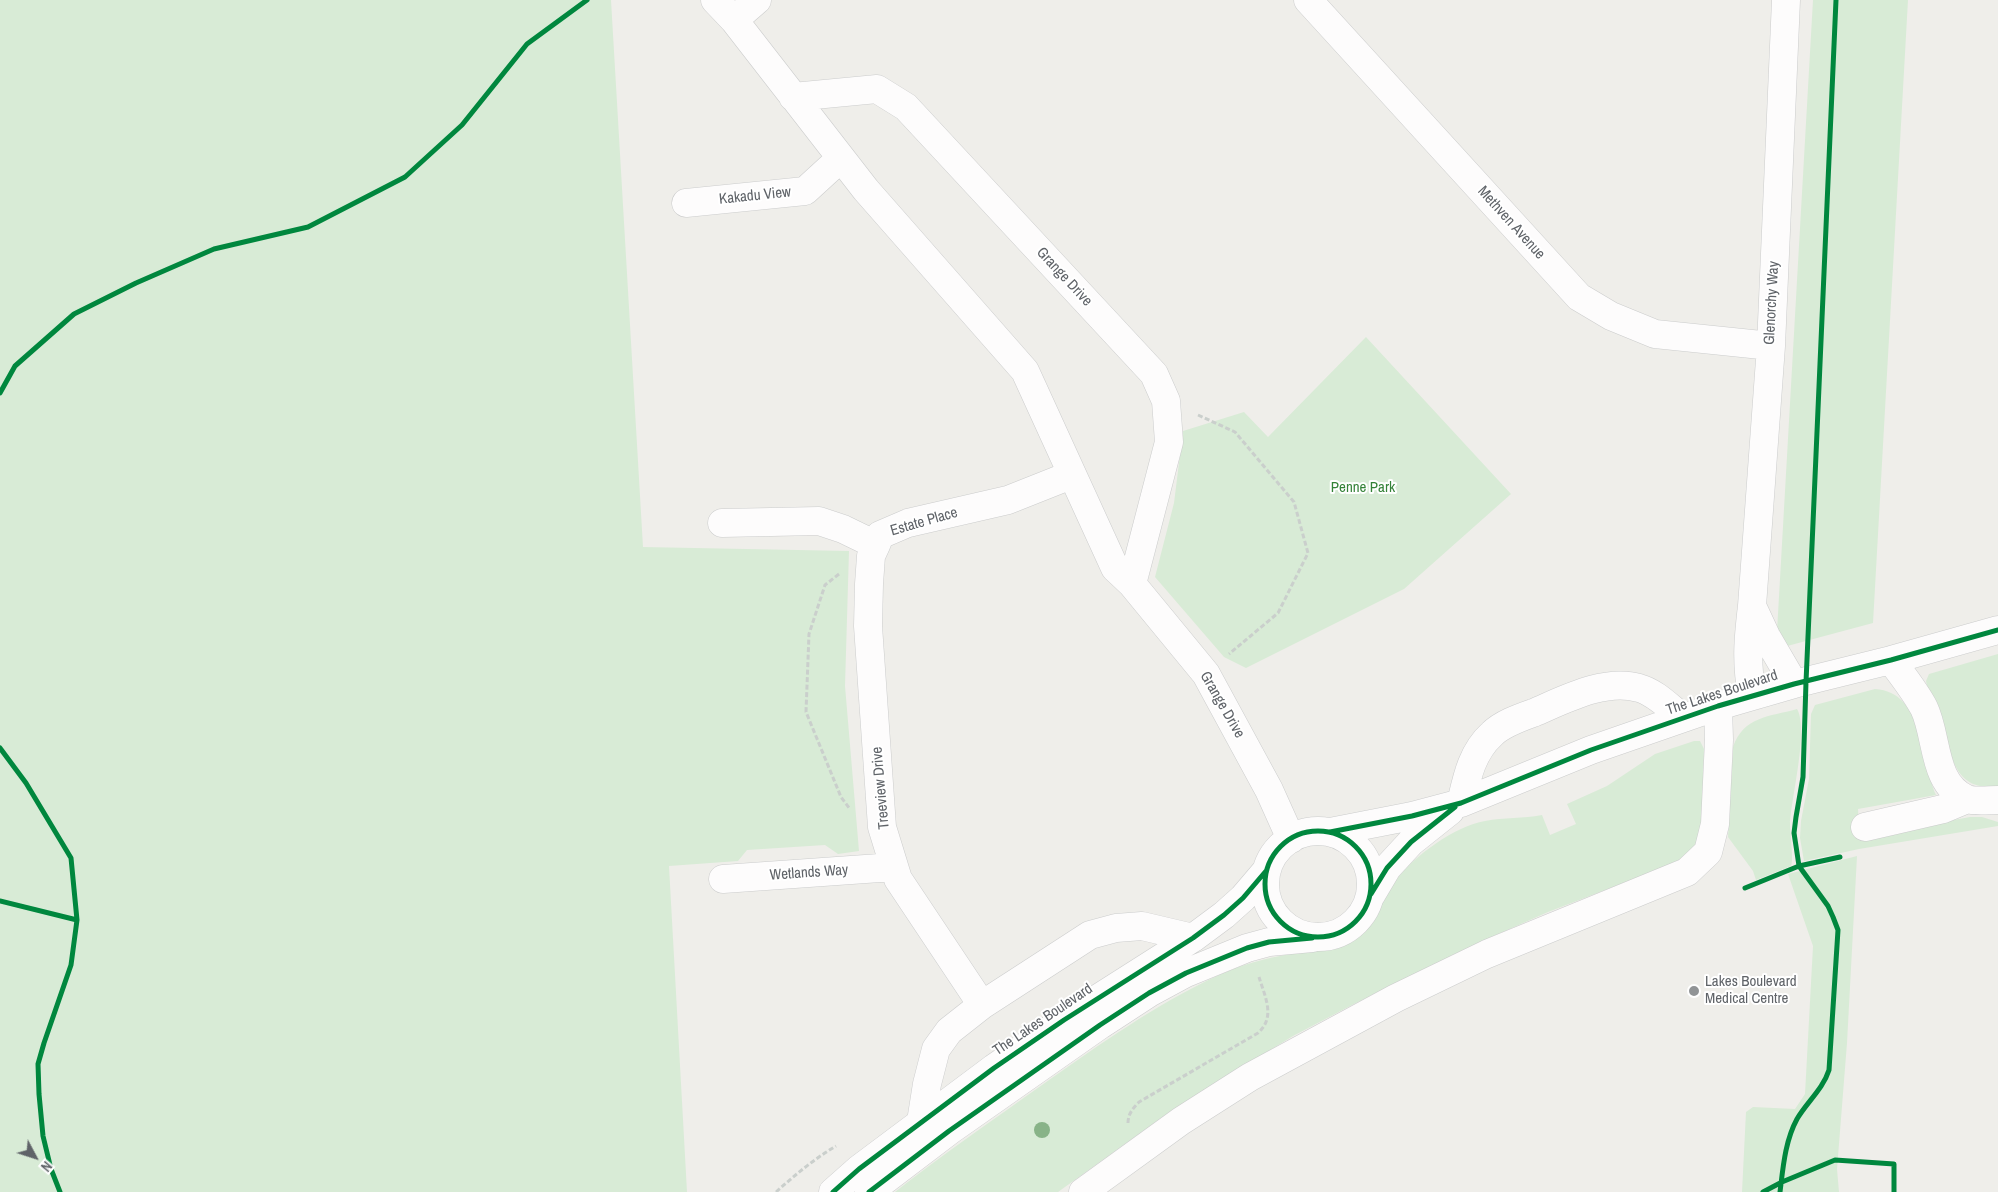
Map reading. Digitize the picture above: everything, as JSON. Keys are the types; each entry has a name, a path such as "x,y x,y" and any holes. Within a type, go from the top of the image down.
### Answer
{"street":[{"name":"Grange Drive","path":"715,0 734,20 866,190 1025,371 1114,568 1132,584 1206,674 1269,790 1291,838"},
{"path":"734,20 757,0"},
{"name":"Methven Avenue","path":"1308,0 1579,297 1611,316 1655,334 1771,346"},
{"name":"Glenorchy Way","path":"1752,696 1748,668 1748,639 1771,346 1786,0"},
{"name":"Grange Drive","path":"793,97 878,89 906,107 1154,374 1166,401 1169,442 1132,584"},
{"name":"Kakadu View","path":"686,203 805,191 841,158"},
{"name":"Estate Place","path":"722,523 819,522 843,529 876,545 880,535 908,523 1008,500 1071,474"},
{"name":"Treeview Drive","path":"876,545 871,556 868,626 882,828 898,880 982,1005"},
{"name":"Glenorchy Way","path":"1752,606 1766,636 1794,684"},
{"name":"The Lakes Boulevard","path":"1330,832 1412,816 1461,803 1591,750 1718,706 1998,630"},
{"path":"1891,660 1924,708 1940,766 1947,782 1955,791 1967,799"},
{"path":"1461,803 1470,765 1480,747 1492,733 1512,721 1579,693 1607,686 1627,685 1641,688 1683,718"},
{"name":"The Lakes Boulevard","path":"1097,1187 1140,1149 1250,1077 1396,998 1487,954 1686,872 1708,852 1712,840 1715,824 1719,740 1718,706"},
{"path":"1865,827 1943,809 1967,799 1998,800"},
{"name":"The Lakes Boulevard","path":"1370,895 1387,868 1411,842 1461,803"},
{"path":"869,1192 957,1126 1100,1025 1149,993 1186,973 1247,948 1269,942 1328,937 1342,932 1356,923 1365,910 1370,895 1371,879 1367,862 1358,849 1345,838 1330,832 1310,832 1291,838 1271,858 1266,871 1264,889 1269,907 1279,922 1294,933 1312,938"},
{"name":"Wetlands Way","path":"723,879 894,867"},
{"name":"The Lakes Boulevard","path":"833,1192 859,1169 994,1068 1064,1020 1193,938 1243,898 1266,871"},
{"path":"921,1122 927,1084 936,1049 949,1031 982,1005 1090,935 1116,928 1142,926 1193,938"}],"path":[{"path":"1166,401 1235,432 1294,502 1308,553 1278,613 1206,674"},
{"path":"853,813 841,798 806,712 809,634 825,585 876,545"},
{"path":"1140,1149 1128,1128 1128,1118 1133,1108 1139,1102 1258,1033 1265,1027 1268,1018 1268,1006 1247,948"}],"green space":[{"path":"0,0 611,0 643,547 849,551 845,686 859,851 838,854 825,845 747,850 738,861 669,866 687,1192 0,1192"},
{"path":"1813,0 1908,0 1873,623 1776,649"},
{"name":"Penne Park","path":"1366,337 1511,494 1404,589 1246,668 1224,657 1155,577 1174,503 1183,431 1244,412 1268,437"},
{"path":"1998,654 1998,786 1981,786 1969,782 1960,773 1953,761 1938,706 1926,681 1929,674"},
{"path":"1875,689 1891,693 1903,702 1912,714 1936,795 1858,809 1860,837 1970,817 1982,817 1998,822 1998,826 1859,849 1804,861 1800,838 1801,821 1809,779 1811,714 1815,705"},
{"path":"1797,709 1801,732 1790,824 1792,863 1791,866 1756,880 1753,871 1728,837 1733,747 1744,729 1751,723 1767,716"},
{"path":"1694,741 1700,741 1704,749 1701,826 1695,846 1690,853 1678,862 1548,912 1478,943 1293,1036 1171,1111 1058,1192 895,1192 1085,1055 1150,1012 1196,986 1227,971 1245,965 1281,956 1328,948 1350,941 1365,928 1390,888 1413,861 1448,836 1473,824 1485,821 1542,815 1550,835 1576,824 1567,804 1607,786 1655,754"},
{"path":"1857,856 1847,1043 1837,1169 1839,1192 1742,1192 1746,1112 1753,1107 1795,1109 1805,1094 1813,946 1788,874"}],"cycle path":[{"path":"0,393 15,366 74,314 136,283 214,249 308,227 405,177 462,125 527,44 587,0"},
{"path":"1780,1192 1785,1155 1793,1127 1823,1083 1829,1070 1838,930 1828,906 1799,866 1794,833 1803,777 1836,0"},
{"path":"1330,832 1412,816 1461,803 1591,750 1718,706 1998,630"},
{"path":"0,748 26,783 71,858 77,920 71,965 38,1064 43,1136 51,1169 60,1192"},
{"path":"1371,894 1387,868 1411,842 1455,807"},
{"path":"1318,831 1338,835 1356,846 1367,864 1371,884 1367,904 1356,922 1338,933 1318,937 1298,933 1280,922 1269,904 1265,884 1269,864 1280,846 1298,835 1318,831"},
{"path":"1745,888 1799,866 1840,857"},
{"path":"833,1192 859,1169 994,1068 1064,1020 1193,938 1243,898 1266,871"},
{"path":"0,901 77,920"},
{"path":"869,1192 949,1131 1149,993 1186,973 1247,948 1269,942 1312,938"},
{"path":"1763,1192 1835,1160 1894,1164 1894,1192"}],"place":[{"name":"Lakes Boulevard Medical Centre","path":"1694,991"}]}
